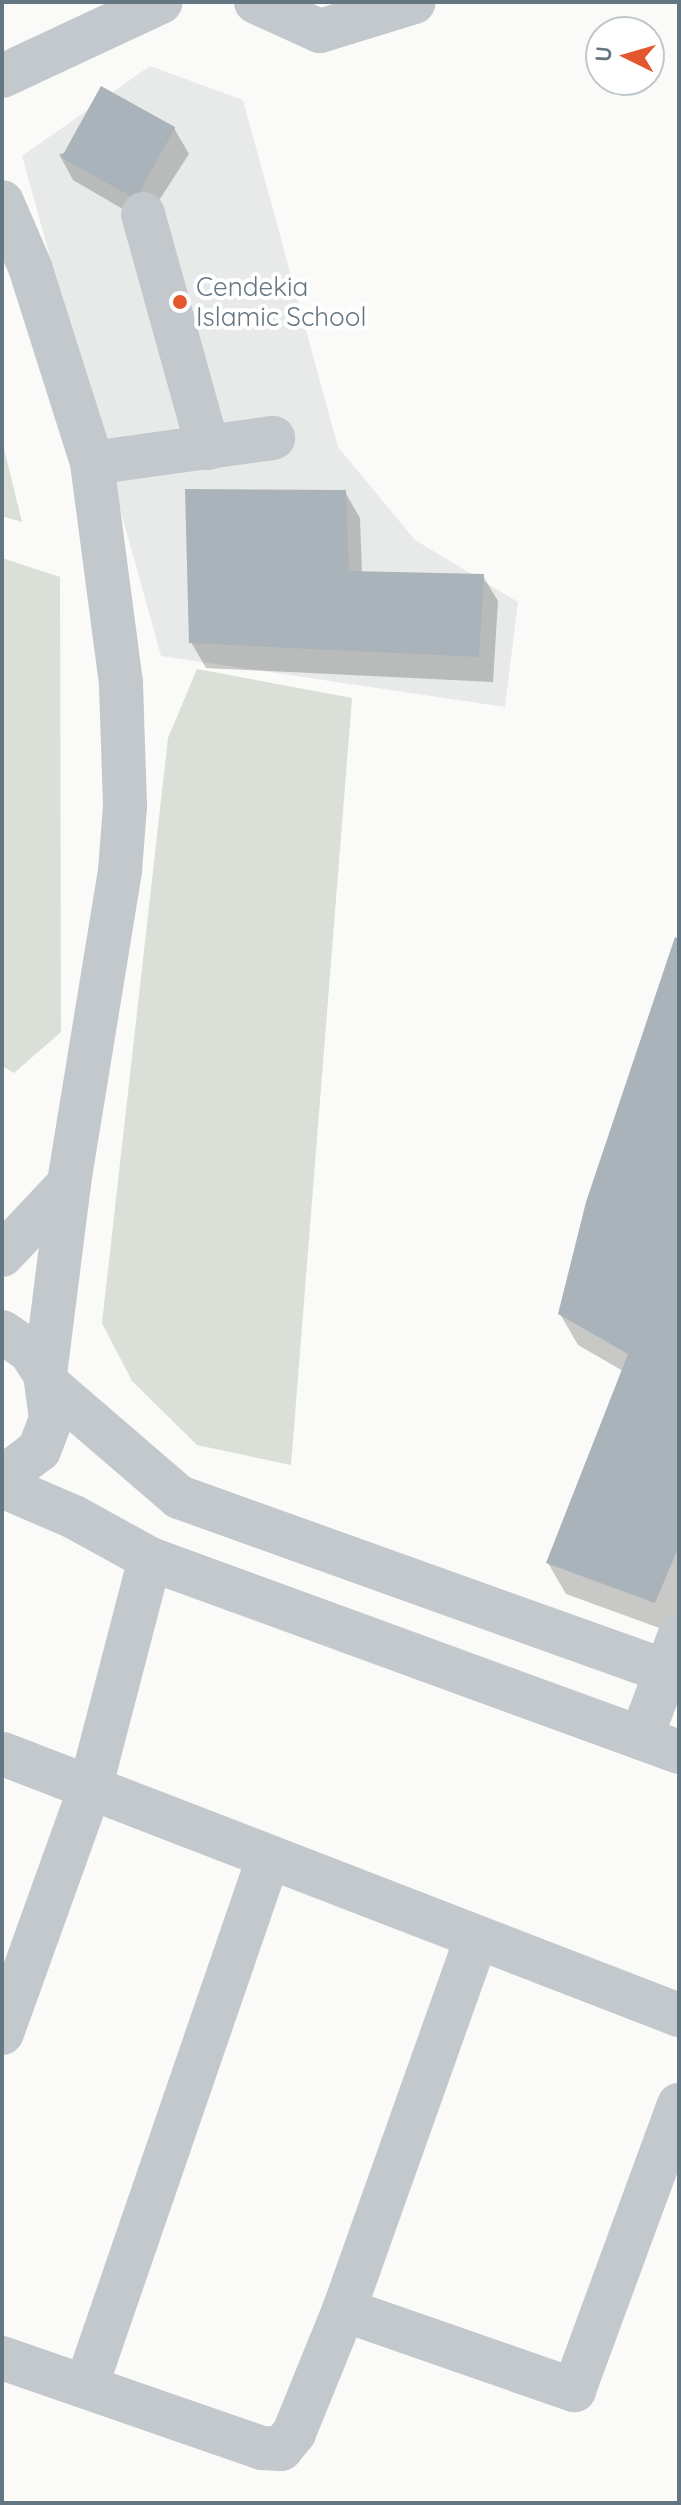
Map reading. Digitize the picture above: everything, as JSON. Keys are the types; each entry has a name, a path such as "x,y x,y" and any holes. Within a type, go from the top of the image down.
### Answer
{"street":[{"path":"2,76 161,2"},
{"path":"256,2 320,31 373,9 414,2"},
{"path":"2,202 30,267 92,463 121,684 125,806 118,886 69,1184 47,1380 51,1419 39,1450 2,1478"},
{"path":"143,214 208,448"},
{"path":"92,463 273,438"},
{"path":"2,1255 69,1184"},
{"path":"2,1332 30,1351 47,1380 179,1497 675,1661 660,1745 150,1559 74,1517 2,1486"},
{"path":"2,2033 90,1789 150,1559"},
{"path":"3,1754 268,1859 679,2015"},
{"path":"87,2384 268,1859"},
{"path":"2,2358 87,2384 262,2448 281,2449 294,2433 344,2310 476,1939"},
{"path":"344,2310 574,2390 679,2105"}],"shaded area":[{"name":"Cendekia Islamic School","path":"150,66 243,100 338,447 415,540 518,602 505,707 161,656 22,156"},
{"path":"2,441 22,522 2,516"},
{"path":"2,558 60,577 61,1032 14,1073 2,1066"},
{"path":"197,669 352,698 291,1465 197,1445 132,1381 102,1323 168,738"}],"building":[{"path":"101,86 175,127 136,199 61,158"},
{"path":"185,489 346,490 349,571 484,574 479,657 189,643"},
{"path":"675,937 679,939 679,1546 655,1603 546,1563 628,1354 558,1314 586,1202"}],"place":[{"name":"Cendekia Islamic School","path":"180,302"}]}
